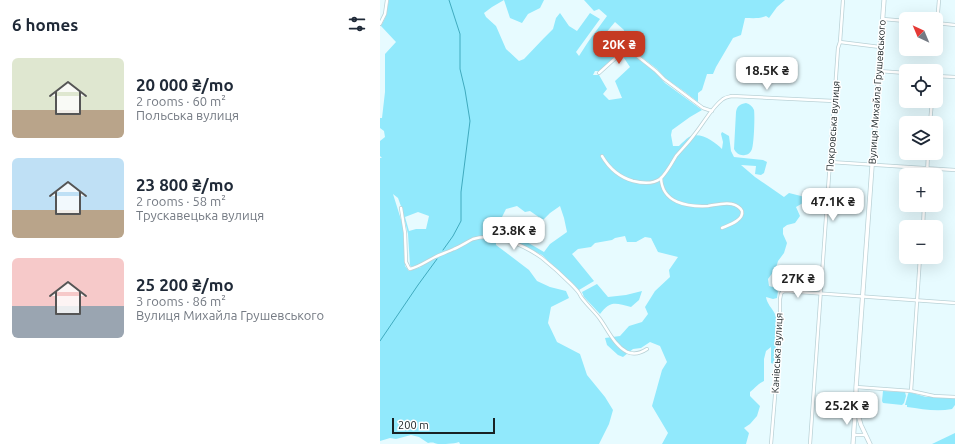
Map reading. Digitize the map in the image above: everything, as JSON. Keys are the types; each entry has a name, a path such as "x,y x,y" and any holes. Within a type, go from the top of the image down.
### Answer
{"street":[{"path":"380,24 385,14 387,0"},
{"name":"Покровська вулиця","path":"810,444 834,101 843,0"},
{"name":"Вулиця Михайла Грушевського","path":"870,444 865,435 856,408 856,387 884,0"},
{"path":"938,12 939,0"},
{"path":"882,19 899,20"},
{"path":"943,24 955,25"},
{"path":"840,42 880,46"},
{"path":"599,73 620,54 622,44 664,79 703,108 712,111"},
{"path":"878,71 899,72"},
{"path":"943,76 955,77"},
{"path":"602,156 606,164 623,177 638,182 655,181 661,178 712,111 726,97 732,96 834,101"},
{"path":"830,162 913,168"},
{"path":"943,170 955,170"},
{"path":"661,178 661,183 667,195 672,200 679,203 696,206 731,203 738,206 742,214 740,218 722,228"},
{"path":"401,208 406,233 406,262 408,268 410,269 417,267 473,239 489,238 509,241 530,250 564,277 579,292 616,342 623,348 632,353 647,349"},
{"path":"911,391 920,264"},
{"name":"Канівська вулиця","path":"771,444 782,292 955,303"},
{"path":"856,387 911,391 934,396 955,398"},
{"path":"853,444 856,408"},
{"path":"854,435 865,435"}],"shaded area":[{"path":"389,0 504,0 484,13 486,17 496,26 506,49 519,61 524,59 553,29 556,18 560,13 569,26 577,31 590,13 600,19 576,52 579,56 607,16 599,9 594,11 584,0 785,0 777,7 769,18 766,16 758,18 745,18 741,35 733,38 713,74 707,74 702,90 698,93 698,102 665,78 657,69 623,43 624,30 615,22 605,34 619,53 599,71 595,71 593,75 599,75 607,89 603,94 609,100 622,98 615,81 630,67 622,55 622,50 624,48 655,72 665,83 702,110 672,130 671,135 673,146 679,146 689,137 698,135 707,138 722,149 722,132 729,136 731,151 734,157 763,160 767,162 764,173 761,175 755,174 756,166 741,165 755,177 784,197 789,193 805,197 808,200 796,207 800,216 795,223 787,225 783,228 783,234 787,243 784,253 768,279 769,286 776,288 778,291 777,298 773,299 766,297 768,304 775,314 777,325 774,364 771,363 771,347 766,351 764,359 764,381 750,392 750,396 760,406 757,416 744,428 749,433 746,444 662,444 668,433 652,406 662,370 667,362 660,346 650,342 641,348 633,349 623,357 618,355 607,345 605,338 620,336 629,326 642,322 648,314 645,307 655,291 670,277 669,270 678,257 658,252 651,238 645,237 636,242 627,242 625,236 595,243 591,247 578,249 572,254 594,281 579,290 542,255 510,240 508,235 513,234 544,252 550,244 567,232 560,206 543,220 530,211 525,212 517,206 506,209 493,235 496,240 496,245 529,270 537,281 550,287 566,291 569,298 551,307 548,323 557,342 580,354 587,375 605,397 613,410 609,424 599,444 460,444 459,442 451,444 438,444 428,443 419,437 411,435 380,441 380,158 382,158 380,156 380,141 385,137 384,131 380,128 380,118 382,118 385,92 385,54 396,42 381,26 385,18","holes":["393,194 398,198 408,234 410,265 411,267 417,265 421,267 409,271 405,266 403,226","418,212 429,216 426,229 409,231 405,217"]},
{"path":"504,0 544,0 540,8 528,14 522,23 510,18"},
{"path":"746,103 751,105 754,110 753,146 752,150 748,154 741,155 734,149 736,112 739,106"},
{"path":"597,284 608,297 642,291 639,300 631,307 621,304 614,304 607,306 600,314 584,297 582,292"},
{"path":"883,391 905,392 906,396 904,403 902,405 883,403"},
{"path":"909,392 926,397 947,397 955,399 955,405 952,409 941,410 907,407 907,405 905,405"},
{"path":"861,394 863,394 865,400 865,407 863,410 861,409"},
{"path":"955,433 955,444 932,444"}],"waterway":[{"path":"443,250 461,221 461,192 470,121 460,69 460,34 449,0"},
{"path":"380,341 437,259"}]}
